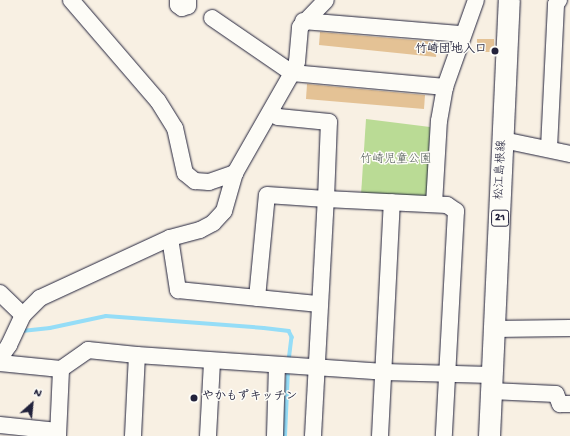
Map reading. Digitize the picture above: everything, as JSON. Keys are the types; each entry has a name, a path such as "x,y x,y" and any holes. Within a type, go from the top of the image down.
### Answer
{"main road":[{"name":"松江島根線","path":"489,436 509,0"}],"street":[{"path":"71,0 158,101 175,128 185,173 196,180 209,182 235,173"},
{"path":"178,0 178,5 182,8 188,6 188,0"},
{"path":"434,204 439,121 445,87 462,34 476,0"},
{"path":"549,148 556,4 559,0"},
{"path":"0,358 9,345 23,315 40,298 60,287 170,238 200,230 213,223 224,211 235,173 271,113 297,62 298,33 303,21 316,3"},
{"path":"212,18 292,73 445,87"},
{"path":"303,21 462,34"},
{"path":"271,113 278,116 329,122 313,436"},
{"path":"503,140 549,148 570,154"},
{"path":"257,298 267,194 326,199 447,205 456,211 444,436"},
{"path":"380,436 392,202"},
{"path":"170,238 178,290 319,304"},
{"path":"0,292 23,315"},
{"path":"494,329 570,328"},
{"path":"0,363 60,369 88,350 137,356 277,366 448,375 556,394 560,404 570,404"},
{"path":"133,436 137,356"},
{"path":"208,436 212,361"},
{"path":"275,436 277,366"},
{"path":"0,425 58,433 60,369"}],"green space":[{"name":"竹崎児童公園","path":"366,119 430,127 428,197 361,195"}],"building":[{"path":"320,32 437,42 436,57 319,45"},
{"path":"477,39 494,39 494,52 477,52"},
{"path":"307,84 425,95 424,109 306,99"}],"waterway":[{"path":"22,331 50,328 106,316 264,328 289,331 292,337 289,361"},
{"path":"285,436 288,370"}],"place":[{"name":"竹崎団地入口","path":"495,51"},
{"name":"やかもずキッチン","path":"194,398"}]}
